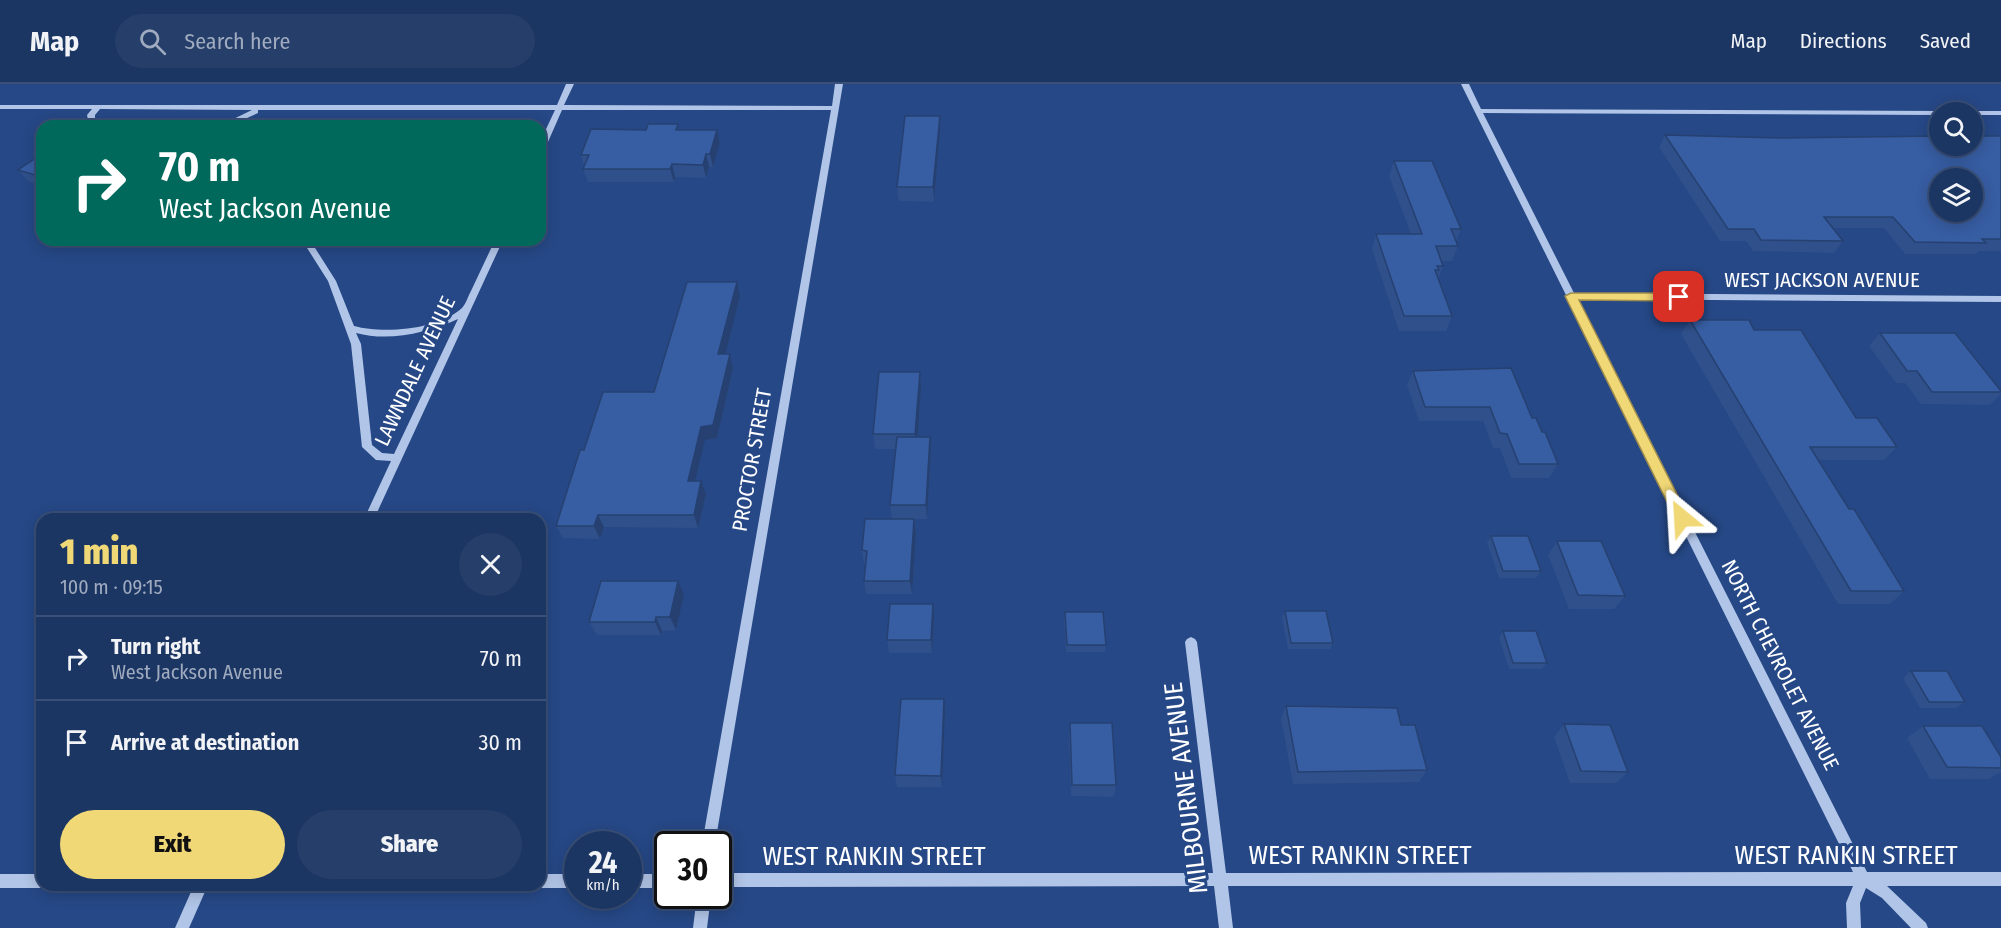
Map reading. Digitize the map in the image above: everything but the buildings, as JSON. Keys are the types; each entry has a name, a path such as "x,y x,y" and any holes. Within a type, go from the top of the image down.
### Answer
{"street":[{"path":"546,138 570,84"},
{"name":"PROCTOR STREET","path":"711,831 839,84"},
{"name":"NORTH CHEVROLET AVENUE","path":"1465,84 1863,879"},
{"path":"0,106 835,108"},
{"path":"92,120 91,115 98,107"},
{"path":"234,120 271,108"},
{"path":"1478,111 1929,113"},
{"path":"1983,113 2001,113"},
{"path":"310,246 332,281 350,328 357,353 367,447 380,457 398,458"},
{"name":"LAWNDALE AVENUE","path":"372,513 496,246"},
{"name":"WEST JACKSON AVENUE","path":"1571,296 2001,299"},
{"path":"350,328 371,334 408,331 442,323 467,307"},
{"name":"MILBOURNE AVENUE","path":"1191,642 1226,928"},
{"path":"1854,928 1853,903 1863,879 1887,893 1921,928"},
{"name":"WEST RANKIN STREET","path":"732,880 2001,879"},
{"path":"0,881 36,881"},
{"path":"546,881 564,881"},
{"path":"182,928 198,891"},
{"path":"700,928 702,909"}],"route":[{"path":"1679,297 1571,296 1682,518"}]}
